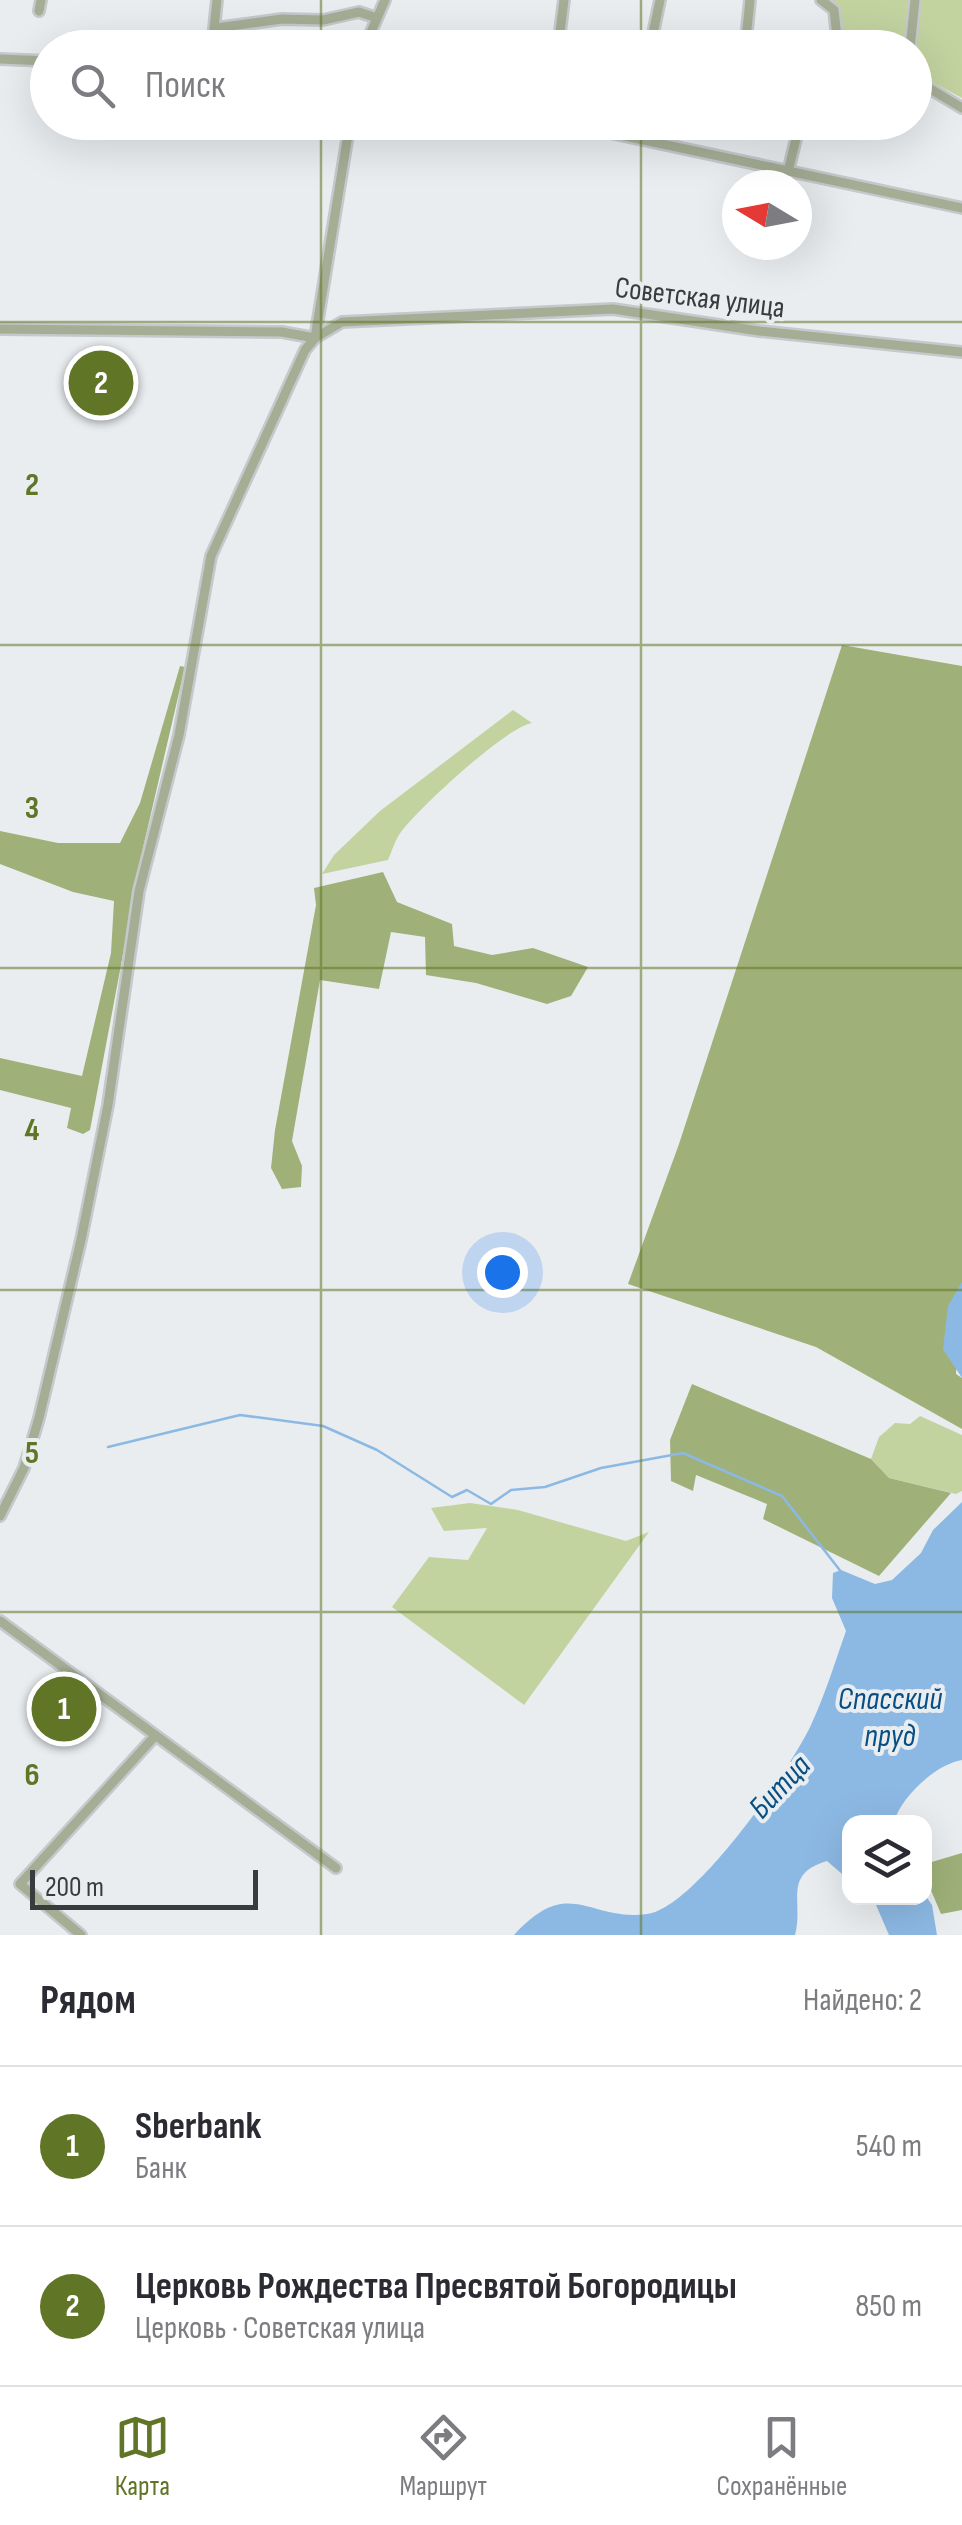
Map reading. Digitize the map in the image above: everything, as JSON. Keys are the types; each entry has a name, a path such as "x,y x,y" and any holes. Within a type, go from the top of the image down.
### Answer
{"street":[{"path":"216,0 216,28 282,19 323,20 359,12 377,18"},
{"path":"372,30 385,0"},
{"path":"560,30 564,0"},
{"path":"654,30 660,0"},
{"path":"748,30 750,0"},
{"path":"820,0 835,5 837,30"},
{"path":"912,30 915,0"},
{"path":"0,59 30,60"},
{"path":"932,90 962,108"},
{"path":"315,338 347,140"},
{"path":"641,140 779,170"},
{"path":"788,170 796,140"},
{"path":"812,177 962,208"},
{"name":"Советская улица","path":"0,1516 24,1468 40,1414 81,1240 108,1105 139,891 179,736 208,565 236,494 305,350 315,338 342,322 613,308 758,331 962,352"},
{"name":"Советская улица","path":"0,330 282,332 315,338"},
{"path":"0,1621 336,1868"},
{"path":"80,1935 20,1884 155,1736"}],"green space":[{"path":"831,0 962,0 962,98 932,82 932,30 836,30"},
{"path":"842,645 962,666 962,1282 956,1374 962,1378 962,1429 816,1347 628,1284 679,1144"},
{"path":"180,666 185,667 143,848 90,1130 83,1134 67,1128 71,1108 0,1090 0,1058 82,1076 111,953 114,901 73,892 0,864 0,831 58,843 120,843 140,803"},
{"path":"513,710 532,723 503,738 444,788 401,832 388,860 322,874 334,855 380,811"},
{"path":"383,872 397,902 452,924 454,946 492,955 533,948 588,967 571,996 547,1004 476,983 426,975 425,937 391,932 379,989 320,980 292,1141 302,1166 301,1187 282,1189 271,1168 275,1130 316,905 314,888"},
{"path":"692,1384 871,1459 889,1478 951,1493 879,1576 763,1519 767,1504 696,1475 693,1491 671,1481 670,1440"},
{"path":"920,1416 962,1435 962,1491 956,1494 889,1478 871,1459 879,1437 895,1423 910,1424"},
{"path":"470,1503 518,1510 626,1541 649,1532 524,1705 392,1607 429,1557 468,1560 487,1528 444,1531 431,1508"},
{"path":"962,1853 962,1910 941,1914 932,1893 932,1862"}],"water":[{"path":"962,1282 962,1378 943,1349 948,1306"},
{"name":"Спасский пруд","path":"962,1502 962,1760 941,1768 921,1783 897,1815 842,1815 842,1874 827,1861 804,1873 799,1881 795,1935 514,1935 550,1907 579,1905 627,1915 647,1914 667,1906 690,1888 740,1833 784,1772 811,1725 846,1631 832,1598 833,1573 841,1570 875,1584 892,1580 921,1553 933,1530"},
{"path":"876,1905 932,1905 937,1935 889,1935"}],"waterway":[{"path":"108,1447 240,1415 323,1426 377,1450 452,1497 467,1490 491,1504 511,1490 545,1487 601,1468 683,1453 782,1496 842,1573"}],"place":[{"name":"Церковь Рождества Пресвятой Богородицы","path":"101,383"},
{"name":"Sberbank","path":"64,1709"}],"water label":[{"name":"Битца","path":"779,1786"}]}
